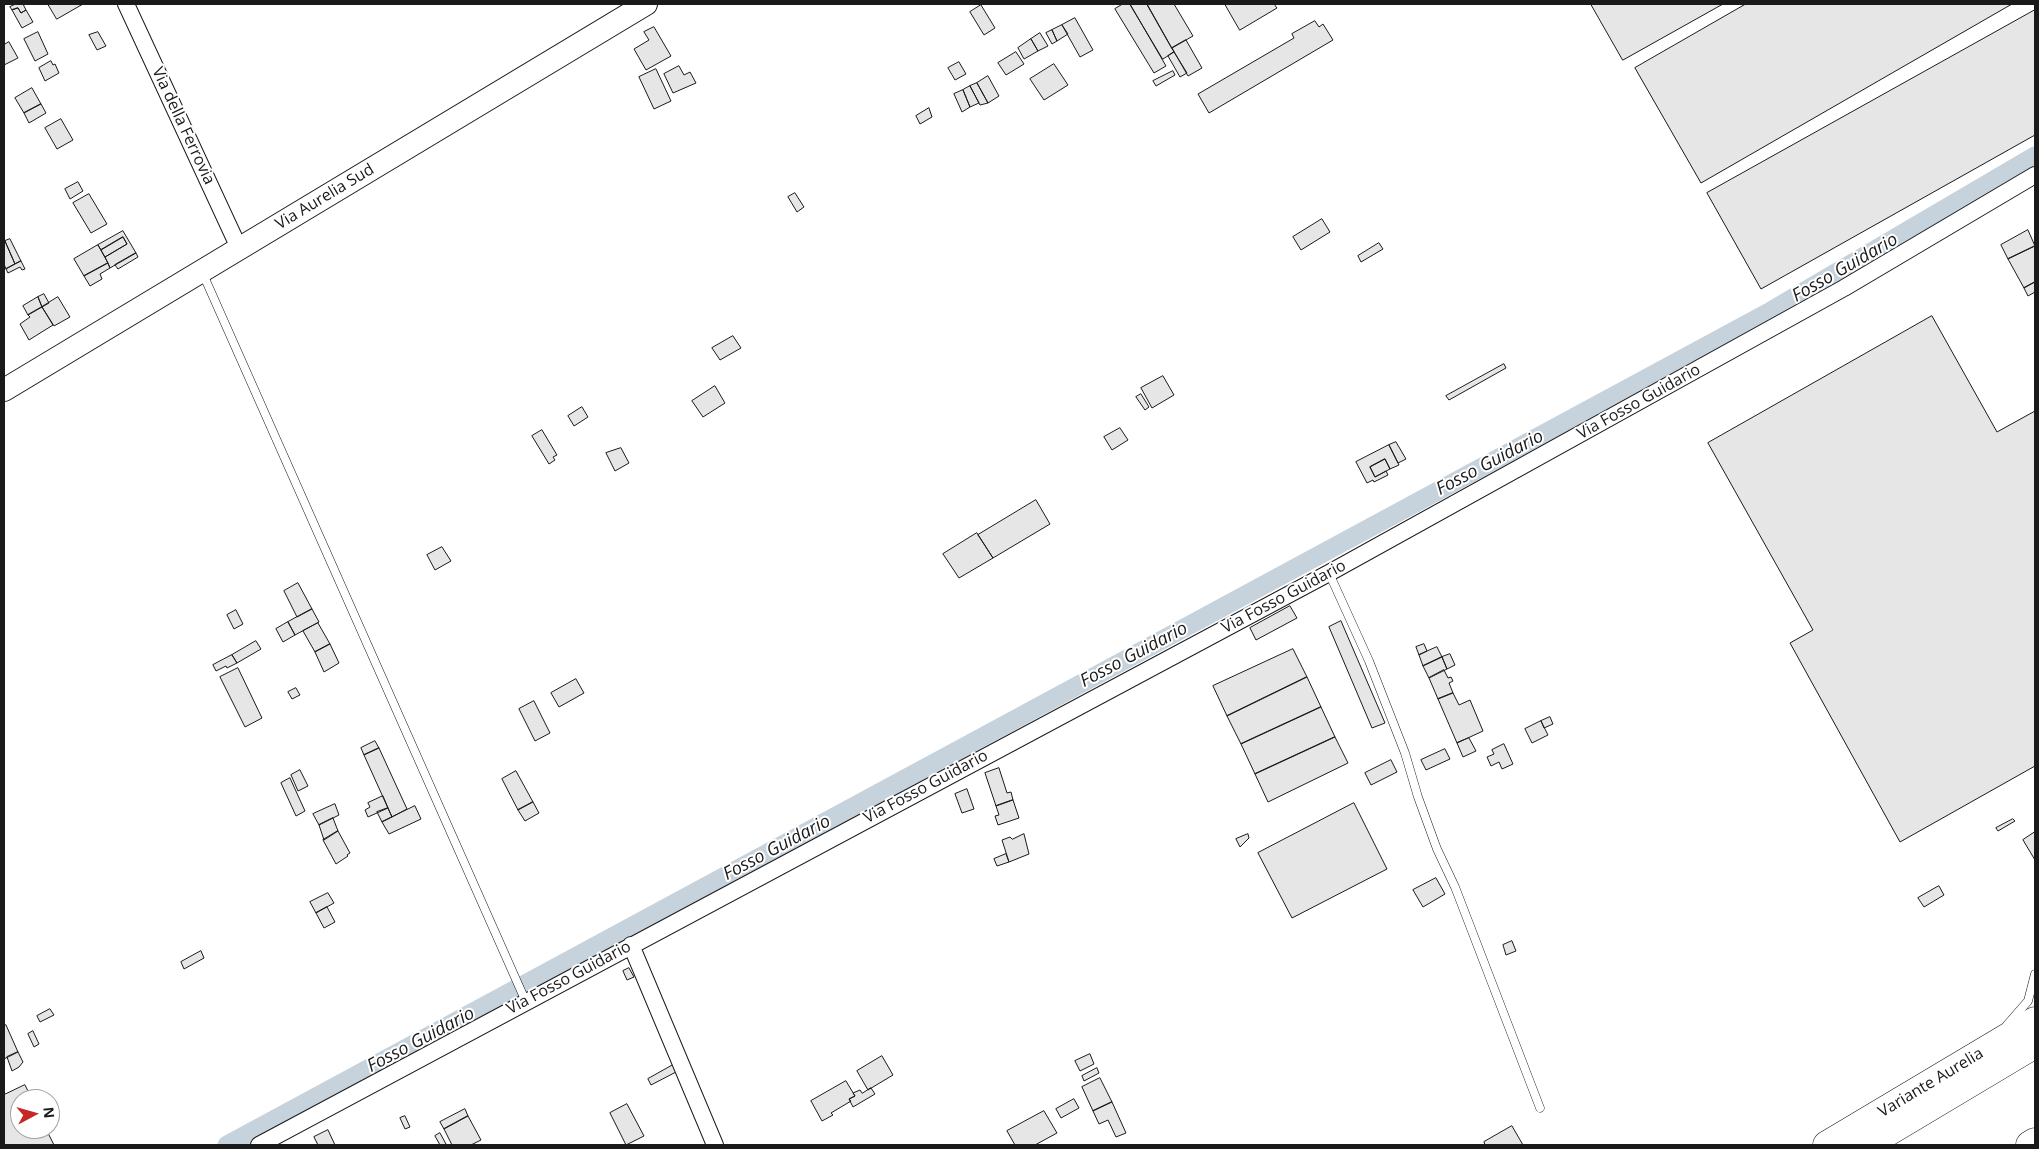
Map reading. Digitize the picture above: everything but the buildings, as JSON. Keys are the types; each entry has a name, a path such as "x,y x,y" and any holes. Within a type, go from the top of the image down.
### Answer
{"highway":[{"name":"Variante Aurelia","path":"1827,1145 2035,1021"},
{"name":"Variante Aurelia","path":"1866,1145 2035,1044"},
{"path":"2030,1145 2035,1142"}],"main road":[{"name":"Via Aurelia Sud","path":"4,390 646,4"}],"street":[{"name":"Via della Ferrovia","path":"126,4 239,248"},
{"name":"Via Fosso Guidario","path":"259,1145 525,999 631,945 1329,573 1844,288 2035,175"},
{"path":"631,945 715,1145"}],"lane":[{"path":"202,272 525,999"},
{"path":"1329,573 1369,662 1406,753 1418,797 1437,849 1458,894 1540,1108"},
{"path":"1982,1053 2028,1001 2035,974"}],"waterway":[{"name":"Fosso Guidario","path":"227,1145 1771,311 2035,156"}]}
